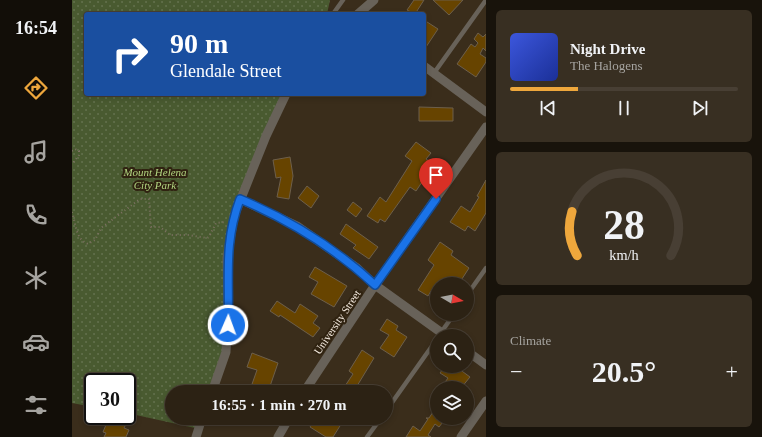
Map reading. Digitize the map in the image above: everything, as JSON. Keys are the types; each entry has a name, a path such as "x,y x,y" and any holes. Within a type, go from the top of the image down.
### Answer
{"street":[{"path":"360,12 374,0"},
{"path":"426,67 486,112"},
{"path":"214,385 226,352 228,311 227,258 232,225 240,199 285,96"},
{"name":"University Street","path":"309,385 375,285 486,127"},
{"path":"240,199 297,226 357,268 375,285 432,329"},
{"path":"474,356 486,365"},
{"path":"461,437 486,402"},
{"path":"196,437 200,425"},
{"path":"278,437 285,425"}],"lane":[{"path":"335,12 343,0"},
{"path":"434,73 486,0"},
{"path":"474,285 486,268"},
{"path":"393,401 430,351"},
{"path":"367,437 376,425"}],"path":[{"path":"72,151 79,151 79,155 72,164"},
{"path":"72,212 77,233 83,242 88,244 95,240 101,228 127,207 140,199 146,198 150,202 149,221 151,227 160,227 170,236 188,235 206,238 209,237 216,223 224,222 232,225"}],"green space":[{"name":"Mount Helena City Park","path":"72,0 330,0 327,12 84,12 84,96 281,96 233,206 227,234 223,349 210,385 165,385 165,421 136,415 136,373 84,373 84,405 72,403"},
{"name":"Mount Helena City Park","path":"181,425 196,425 195,428"}],"building":[{"path":"414,0 424,0 416,12 407,10"},
{"path":"433,0 463,0 449,15"},
{"path":"426,21 438,29 426,47"},
{"path":"478,33 483,37 486,34 486,51 483,48 480,54 486,58 486,62 476,77 457,64 471,44 475,47 478,43 474,39"},
{"path":"419,107 453,108 453,121 419,121"},
{"path":"416,142 431,153 426,159 435,165 416,191 410,187 385,222 380,219 378,223 367,216 380,197 386,202 412,161 405,156"},
{"path":"290,157 293,176 289,199 277,197 281,177 276,178 273,160"},
{"path":"486,180 486,213 475,231 468,226 465,231 450,222 461,206 470,212 479,197 477,196"},
{"path":"307,186 319,196 311,208 298,198"},
{"path":"353,202 362,209 356,217 347,210"},
{"path":"346,224 378,247 369,259 353,248 356,245 340,234"},
{"path":"440,242 453,251 451,255 469,268 463,277 430,277 430,293 428,296 418,290 434,265 428,260"},
{"path":"315,267 347,286 334,307 311,294 318,282 309,277"},
{"path":"277,301 295,313 300,304 318,316 313,323 320,328 313,337 280,315 279,317 270,311"},
{"path":"387,319 398,326 396,330 407,337 394,357 380,348 389,335 380,330"},
{"path":"362,350 374,358 358,385 346,385 353,374 349,371"},
{"path":"252,353 278,363 270,385 252,385 257,370 247,367"},
{"path":"440,373 465,373 470,377 467,381 446,381 448,378"},
{"path":"430,416 430,425 434,425 428,435 431,437 406,437 413,426 420,431 428,419 426,418"},
{"path":"106,425 126,425 124,428 129,430 126,437 104,437 106,433 103,432"},
{"path":"311,425 341,425 333,437 326,437 310,427"}],"route":[{"path":"228,325 227,258 232,225 240,199 297,226 357,268 375,285 436,199"}]}
